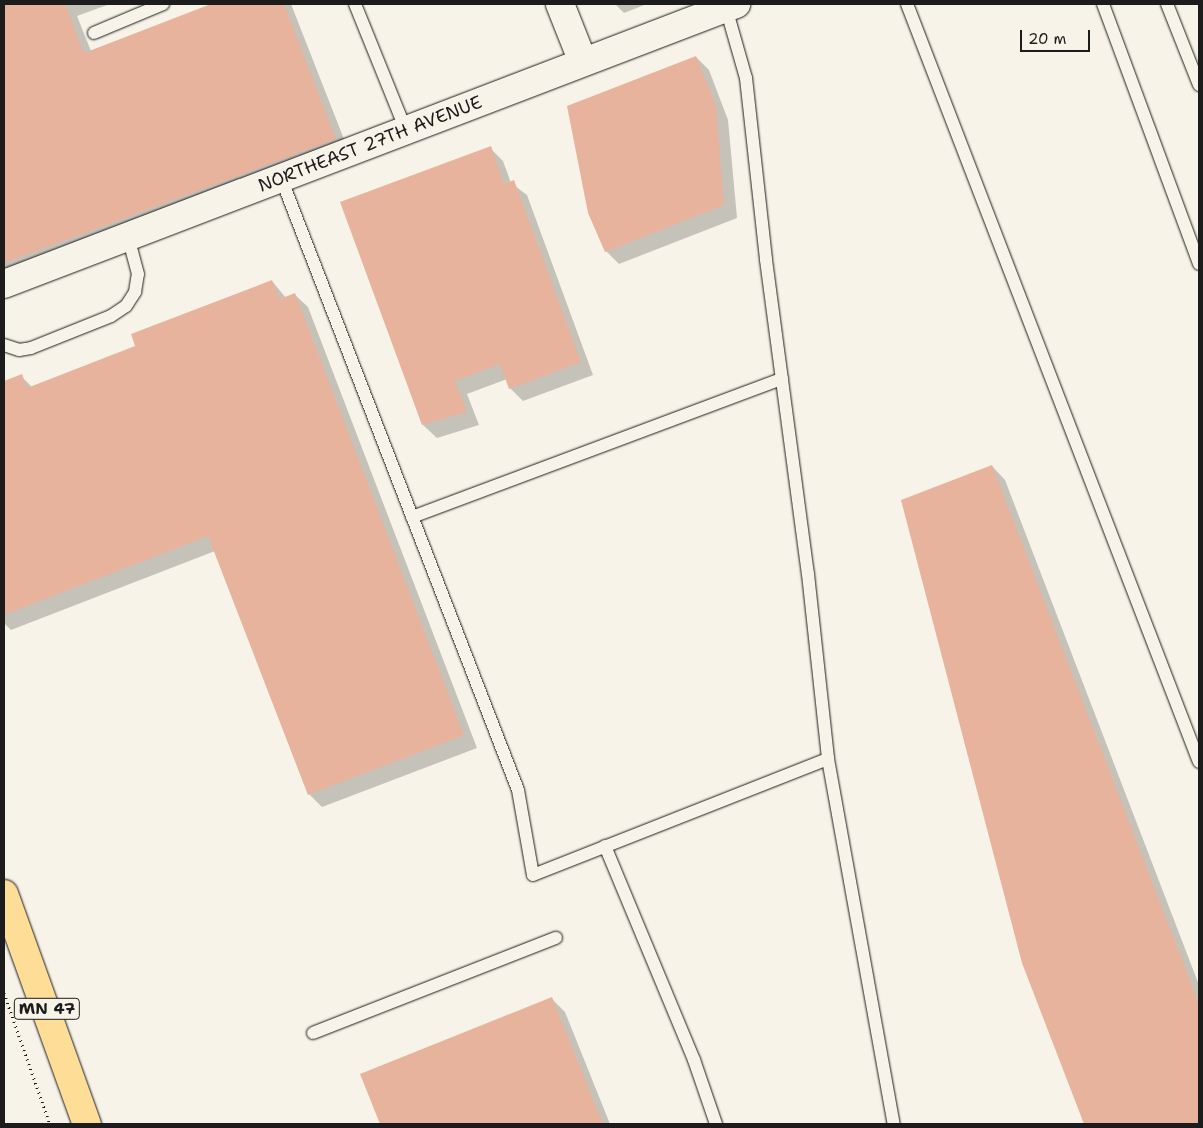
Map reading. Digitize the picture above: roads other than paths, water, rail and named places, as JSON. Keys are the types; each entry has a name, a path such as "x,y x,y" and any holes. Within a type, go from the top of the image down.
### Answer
{"main road":[{"name":"MN 47","path":"4,894 88,1124"}],"street":[{"path":"560,4 583,62"},
{"name":"NORTHEAST 27TH AVENUE","path":"4,284 731,6"}],"lane":[{"path":"94,32 163,4"},
{"path":"355,4 406,130"},
{"path":"907,4 1199,762"},
{"path":"1103,4 1199,264"},
{"path":"1167,4 1199,85"},
{"path":"731,6 746,78 782,379 808,574 828,759 894,1124"},
{"path":"281,178 518,790 533,875 828,759"},
{"path":"4,345 19,350 31,348 111,316 126,306 135,292 138,274 128,237"},
{"path":"412,517 782,379"},
{"path":"605,846 694,1060 716,1124"},
{"path":"313,1033 556,938"}]}
